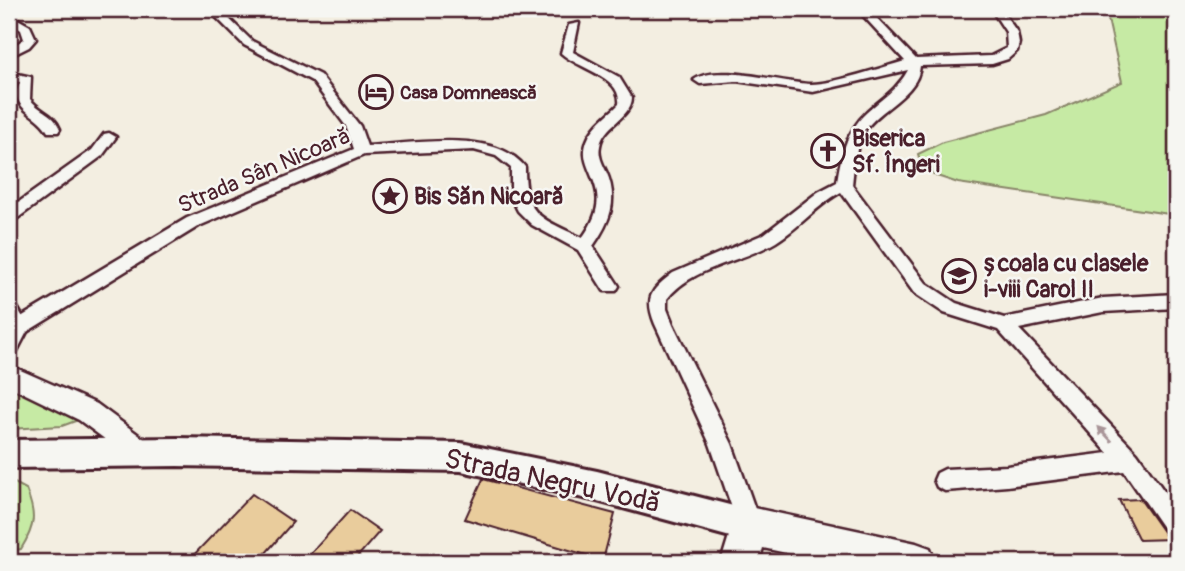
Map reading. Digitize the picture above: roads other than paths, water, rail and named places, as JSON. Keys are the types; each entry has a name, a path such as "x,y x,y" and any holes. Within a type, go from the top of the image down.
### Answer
{"main road":[{"name":"Strada Negru Vodă","path":"9,454 142,452 461,457 584,483 749,526 916,562"},
{"path":"740,562 749,526"}],"street":[{"path":"213,9 248,43 316,78 353,126 362,151"},
{"path":"862,9 913,63 915,70 905,86 857,132 850,148 844,185 919,288 950,308 1003,325 1129,460 1176,527"},
{"path":"700,80 736,77 813,88 913,63 992,60 1013,49 1014,41 1011,29 996,9"},
{"path":"9,17 26,28 30,39 25,46 9,53"},
{"path":"575,25 567,53 615,80 621,85 627,100 622,110 598,133 592,145 594,164 604,185 606,205 594,234 584,246 610,286"},
{"path":"9,76 27,80 22,88 22,98 27,107 49,119 53,129"},
{"path":"9,216 82,164 110,138"},
{"name":"Strada Sân Nicoară","path":"12,329 194,222 251,195 362,151 449,145 474,146 501,153 518,167 520,204 524,210 584,246"},
{"path":"749,526 721,444 664,324 658,309 658,298 668,286 696,269 770,237 818,198 844,185"},
{"path":"1003,325 1035,316 1103,305 1176,302"},
{"path":"9,375 88,412 142,452"},
{"path":"945,480 1019,475 1129,460"}],"place":[{"name":"Casa Domnească","path":"376,92"},
{"name":"Biserica Sf. Îngeri","path":"828,151"},
{"name":"Bis Săn Nicoară","path":"390,196"},
{"name":"școala cu clasele i-viii Carol II","path":"959,276"}]}
